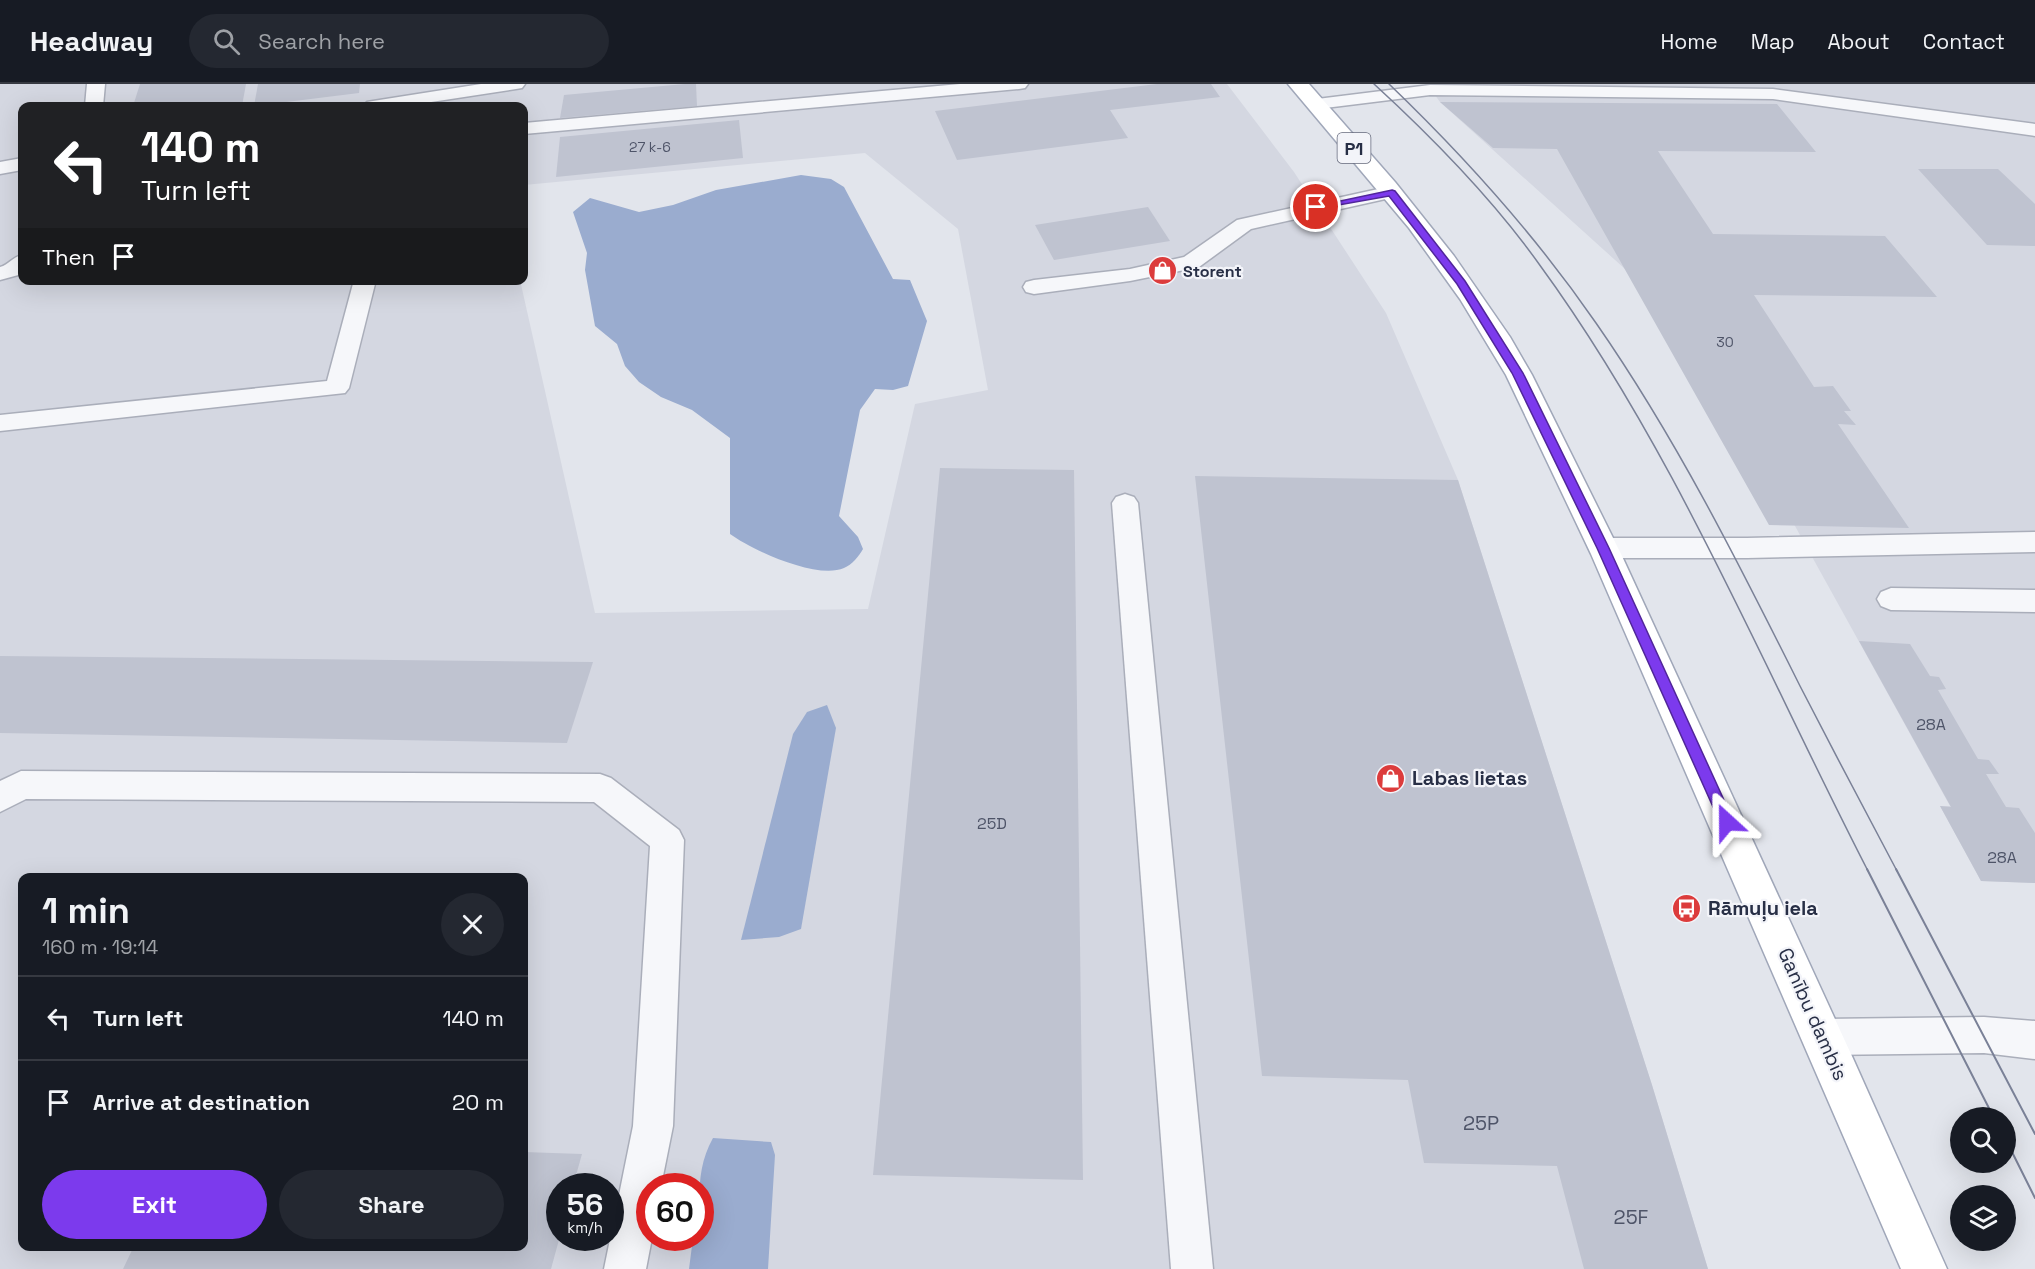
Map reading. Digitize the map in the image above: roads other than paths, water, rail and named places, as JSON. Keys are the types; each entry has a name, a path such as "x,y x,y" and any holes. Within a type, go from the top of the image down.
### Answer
{"main road":[{"name":"Ganību dambis","path":"1298,84 1392,192 1461,283 1518,373 1603,548 1823,1037 1924,1269"}],"lane":[{"path":"94,102 96,84"},
{"path":"390,102 411,97 516,84"},
{"path":"528,129 1019,84"},
{"path":"1317,104 1430,90 1773,94 2035,130"},
{"path":"0,168 18,165"},
{"path":"1034,286 1130,275 1191,262 1244,224 1392,192"},
{"path":"0,274 14,270 18,266"},
{"path":"0,423 337,388 364,285"},
{"path":"1125,502 1192,1269"},
{"path":"1603,548 1747,548 2035,542"},
{"path":"1891,599 2035,601"},
{"path":"0,798 21,786 600,788 667,840 653,1126 625,1269"},
{"path":"1823,1037 1984,1035 2035,1040"}],"water":[{"path":"801,175 831,179 844,187 893,279 910,280 927,321 908,386 893,390 875,389 860,410 839,516 858,537 863,549 850,565 832,571 785,562 753,548 730,534 730,438 692,410 661,397 639,382 625,366 617,344 595,326 585,270 587,253 573,212 590,198 639,212 673,205 716,190"},
{"path":"827,705 836,728 801,929 779,937 741,940 793,734 807,712"},
{"path":"713,1138 771,1142 775,1155 768,1269 689,1269 691,1251 714,1251 714,1173 701,1173 707,1150"}],"tram line":[{"path":"1374,84 1440,148 1502,216 1539,264 1588,335 1675,484 1754,638 1868,871"},
{"path":"1389,84 1445,140 1524,228 1573,291 1625,367 1705,501 1897,871"},
{"path":"1867,869 1988,1107"},
{"path":"1896,869 2035,1134"},
{"path":"2016,1160 2035,1198"}],"place":[{"name":"Storent","path":"1162,271"},
{"name":"Labas lietas","path":"1391,778"},
{"name":"Rāmuļu iela","path":"1687,908"}]}
